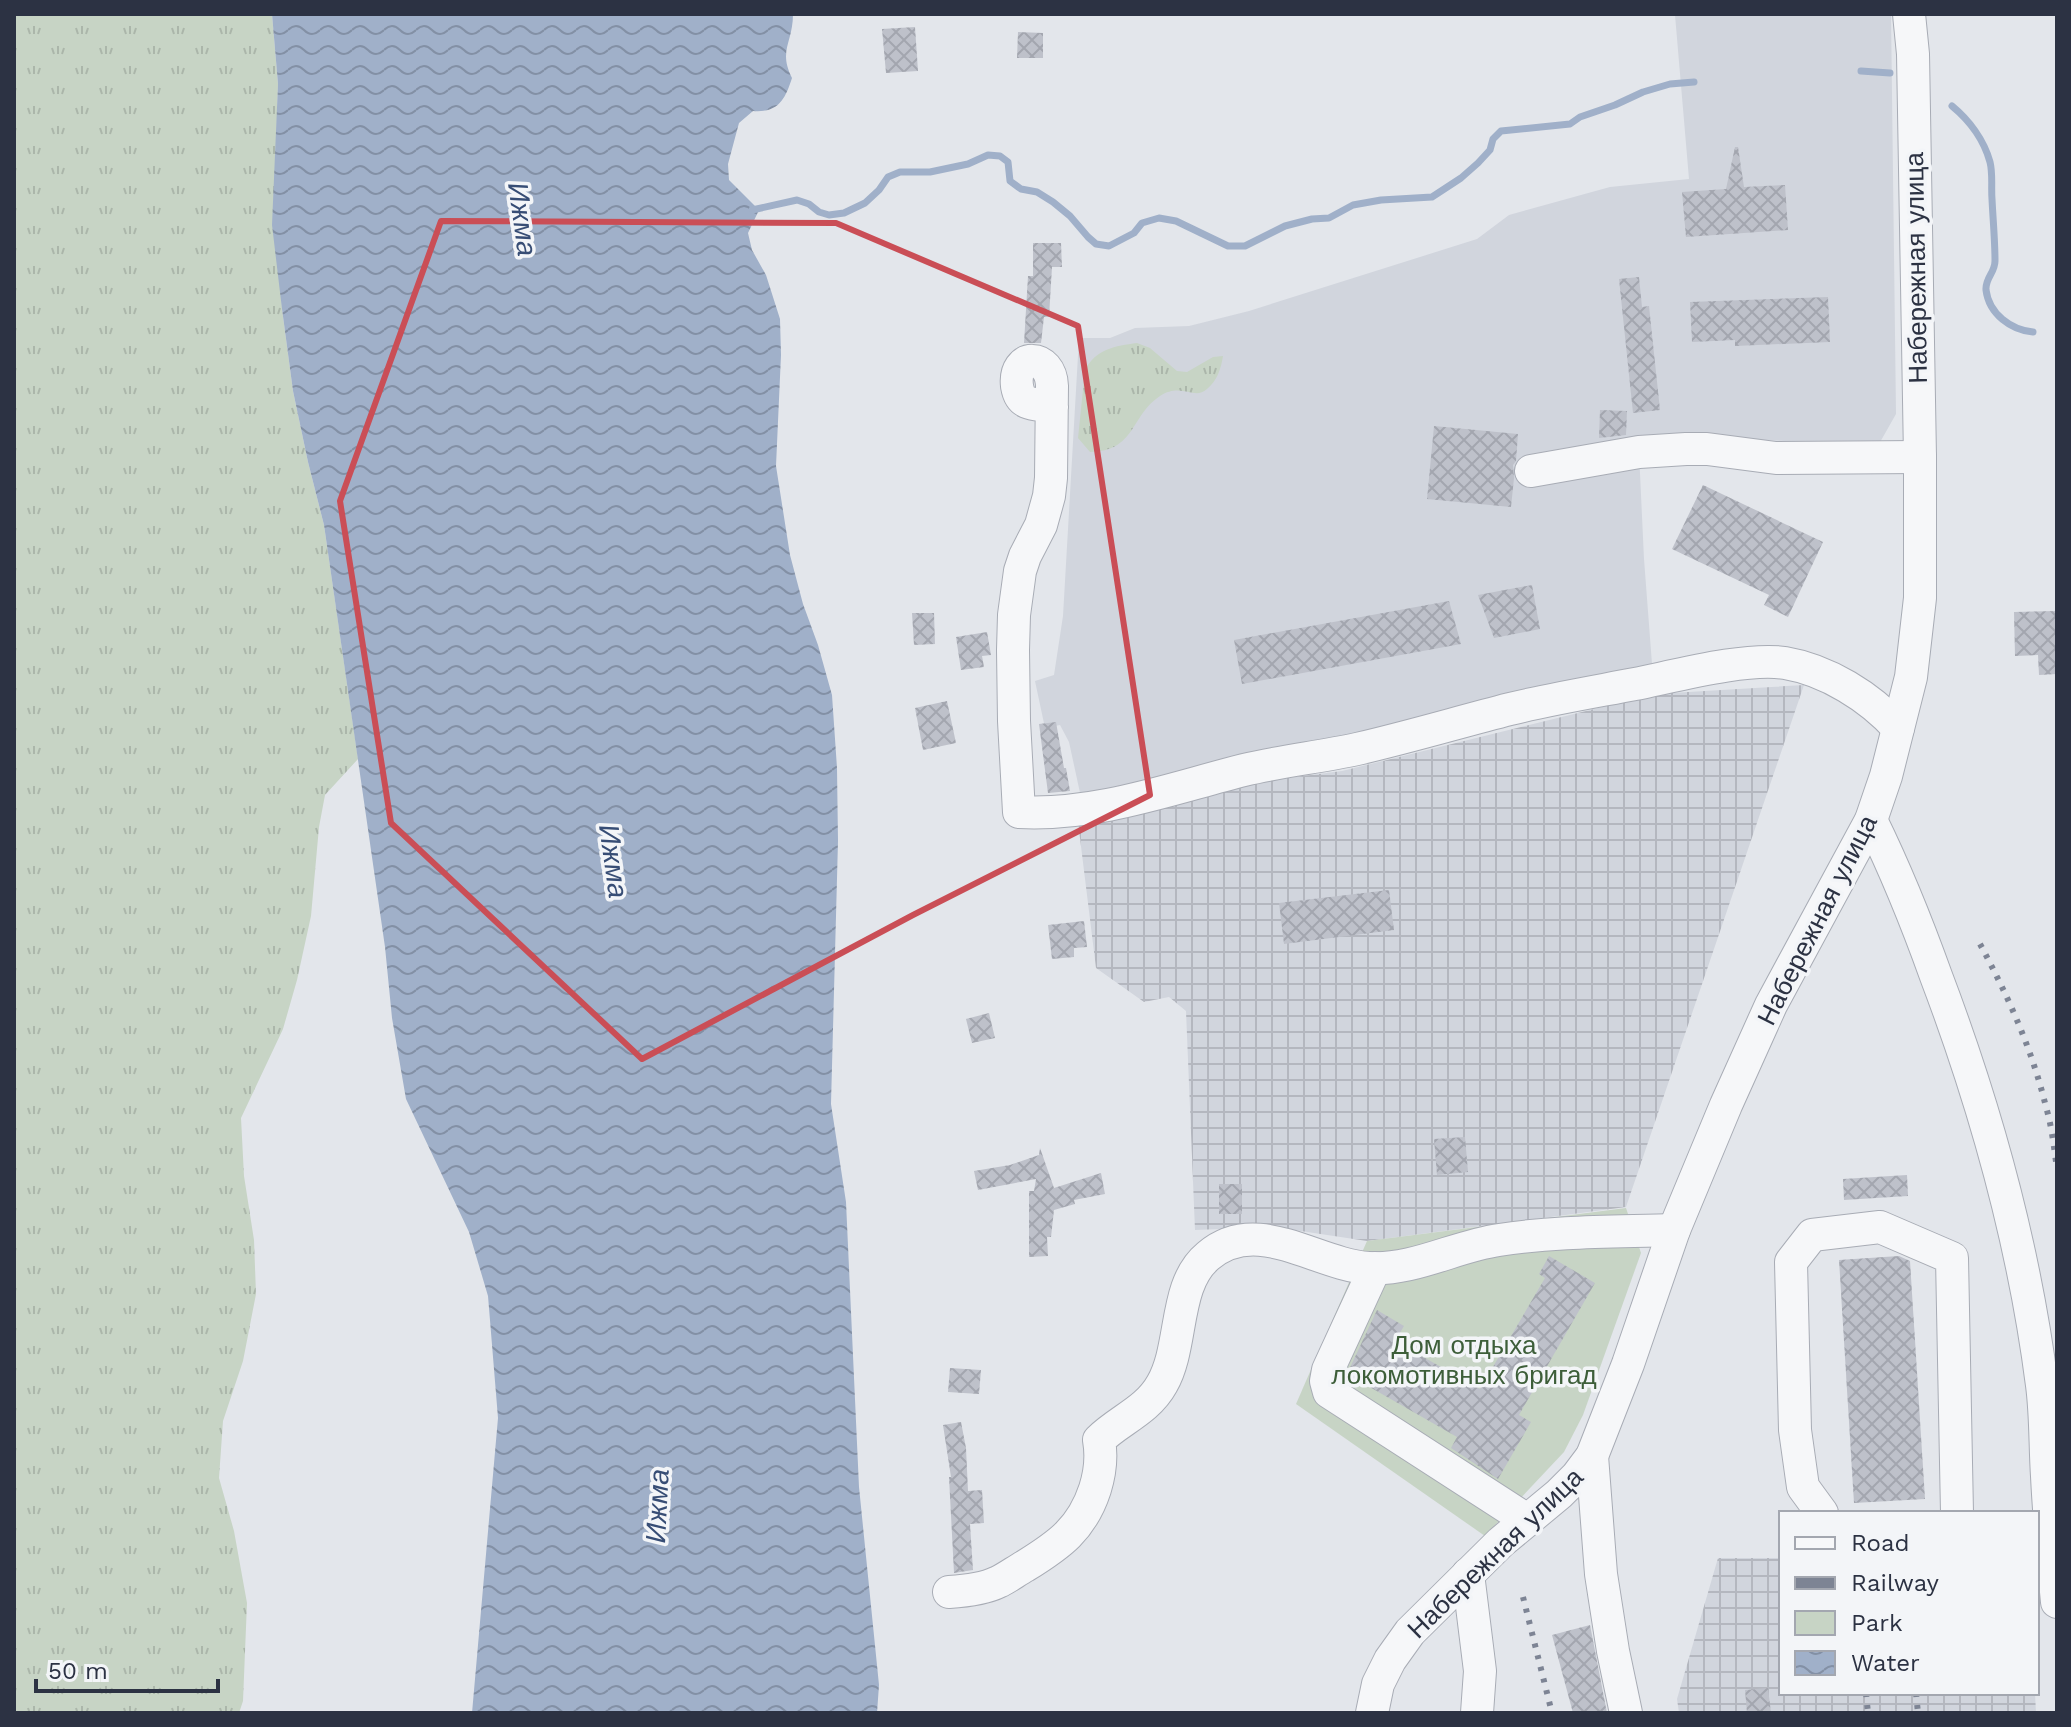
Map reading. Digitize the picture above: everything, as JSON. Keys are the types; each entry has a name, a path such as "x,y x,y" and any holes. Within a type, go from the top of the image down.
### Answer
{"street":[{"name":"Набережная улица","path":"1372,1713 1378,1684 1410,1632 1501,1542 1559,1494 1592,1456 1628,1364 1674,1230 1726,1105 1771,1005 1871,820 1886,776 1911,677 1920,598 1913,54 1909,14"},
{"path":"1052,407 1049,496 1041,525 1020,571 1014,615 1014,721 1019,812 1045,813 1109,806 1243,771 1360,748 1543,701 1757,663 1781,662 1822,674 1885,713 1898,728"},
{"path":"1531,471 1639,452 1686,449 1776,458 1920,457"},
{"path":"1871,820 1894,866 1953,1021 1997,1157 2011,1213 2042,1389 2044,1526 2057,1602"},
{"path":"1821,1511 1803,1487 1795,1430 1791,1262 1812,1235 1880,1227 1952,1258 1957,1511"},
{"path":"949,1592 997,1584 1053,1549 1081,1521 1099,1478 1099,1440 1143,1407 1162,1385 1171,1367 1188,1284 1194,1270 1213,1251 1252,1239 1271,1240 1351,1266 1375,1268 1421,1261 1496,1240 1674,1230"},
{"path":"1375,1268 1328,1370 1326,1381 1329,1392 1527,1520"},
{"path":"1592,1456 1601,1574 1626,1713"},
{"path":"1468,1574 1480,1671 1477,1713"}],"highlighted area":[{"path":"441,221 836,223 1078,326 1150,795 913,915 642,1059 391,823 340,501"}],"shaded area":[{"path":"1891,14 1896,414 1879,444 1668,437 1639,452 1652,664 1648,668 1082,802 1069,742 1060,725 1045,728 1035,681 1054,675 1063,616 1079,338 1110,338 1135,328 1189,326 1249,311 1477,239 1509,215 1610,187 1689,179 1675,15"},
{"path":"1804,685 1626,1207 1367,1241 1274,1227 1195,1230 1186,1011 1169,997 1144,1002 1096,968 1078,822 1279,779 1342,771 1655,694"},
{"path":"1718,1558 1779,1558 1779,1695 2035,1695 2036,1713 1679,1713 1677,1699"}],"green space":[{"path":"14,14 272,14 278,84 276,151 282,309 293,391 324,525 358,759 325,795 311,916 297,980 283,1029 241,1118 244,1176 254,1240 256,1294 243,1361 223,1421 219,1478 234,1531 247,1603 243,1701 239,1713 14,1713"},
{"path":"1137,343 1150,348 1177,371 1187,372 1213,357 1223,356 1221,366 1207,389 1197,393 1168,392 1160,396 1116,446 1090,452 1078,438 1085,370 1100,353"},
{"name":"Дом отдыха локомотивных бригад","path":"1626,1208 1641,1253 1583,1415 1564,1452 1485,1536 1296,1404 1367,1241"}],"water":[{"name":"Ижма","path":"272,14 793,14 786,53 792,78 786,93 779,104 769,110 753,111 739,123 728,164 729,180 759,210 748,233 780,319 776,466 790,555 832,695 838,841 831,1104 846,1202 859,1487 879,1685 877,1713 472,1713 498,1418 488,1296 469,1232 406,1099 392,1018 385,947 324,525 293,391 282,309 272,225 278,84"}],"building":[{"path":"915,27 918,71 886,73 882,29"},
{"path":"1018,32 1043,33 1043,58 1017,58"},
{"path":"1735,147 1738,147 1744,187 1785,185 1788,230 1686,237 1682,192 1726,189"},
{"path":"1033,243 1061,243 1062,267 1052,267 1049,317 1044,317 1041,343 1024,343 1028,276 1033,276"},
{"path":"1639,277 1642,307 1649,306 1660,410 1633,413 1619,279"},
{"path":"1828,297 1830,342 1735,346 1735,340 1692,342 1690,302"},
{"path":"1600,410 1627,411 1626,435 1599,438"},
{"path":"1434,426 1518,434 1511,507 1427,499"},
{"path":"1703,485 1823,542 1788,617 1764,605 1769,595 1672,549"},
{"path":"1532,585 1540,629 1494,638 1478,595"},
{"path":"1449,601 1461,644 1242,684 1234,640"},
{"path":"2057,611 2057,674 2039,675 2038,655 2015,656 2014,612"},
{"path":"912,613 934,613 935,644 914,645"},
{"path":"987,632 991,655 982,656 984,667 961,670 956,637"},
{"path":"947,701 956,743 923,750 915,708"},
{"path":"1056,722 1070,791 1048,793 1039,724"},
{"path":"1389,890 1394,930 1284,944 1279,903"},
{"path":"1084,921 1087,947 1074,948 1074,957 1052,959 1048,925"},
{"path":"989,1013 995,1038 972,1043 966,1019"},
{"path":"1465,1137 1468,1172 1437,1175 1434,1139"},
{"path":"1040,1148 1054,1188 1101,1173 1105,1194 1074,1200 1075,1204 1054,1210 1051,1237 1047,1237 1048,1256 1029,1257 1029,1191 1034,1191 1036,1179 978,1190 974,1171 1010,1165 1039,1155"},
{"path":"1907,1175 1908,1196 1844,1200 1843,1179"},
{"path":"1219,1184 1242,1184 1242,1214 1219,1214"},
{"path":"1549,1256 1595,1283 1519,1415 1531,1422 1498,1479 1451,1448 1457,1437 1347,1374 1377,1310 1404,1326 1395,1341 1480,1389 1545,1278 1539,1274"},
{"path":"1899,1256 1910,1261 1925,1499 1854,1503 1839,1260"},
{"path":"950,1368 981,1370 979,1394 948,1392"},
{"path":"961,1422 968,1491 982,1490 984,1523 970,1524 973,1570 954,1573 951,1477 943,1425"},
{"path":"1590,1625 1607,1713 1573,1713 1552,1635"},
{"path":"1768,1688 1771,1713 1747,1713 1745,1690"}],"waterway":[{"path":"1861,71 1890,73"},
{"path":"752,210 797,200 829,215 844,213 865,203 888,177 900,172 930,172 968,164 988,155 1000,156 1008,162 1010,181 1053,202 1096,244 1109,246 1134,233 1142,223 1159,218 1176,221 1228,246 1245,246 1285,226 1329,218 1353,205 1432,197 1478,163 1501,131 1570,124 1643,92 1670,84 1694,82"},
{"path":"1952,106 1980,138 1991,167 1995,261 1986,286 1988,299 2002,319 2017,328 2033,332"}],"railway":[{"path":"1980,944 2034,1064 2050,1122 2057,1169"},
{"path":"1523,1597 1552,1713"},
{"path":"1866,1695 1868,1713"},
{"path":"1916,1695 1918,1713"}]}
